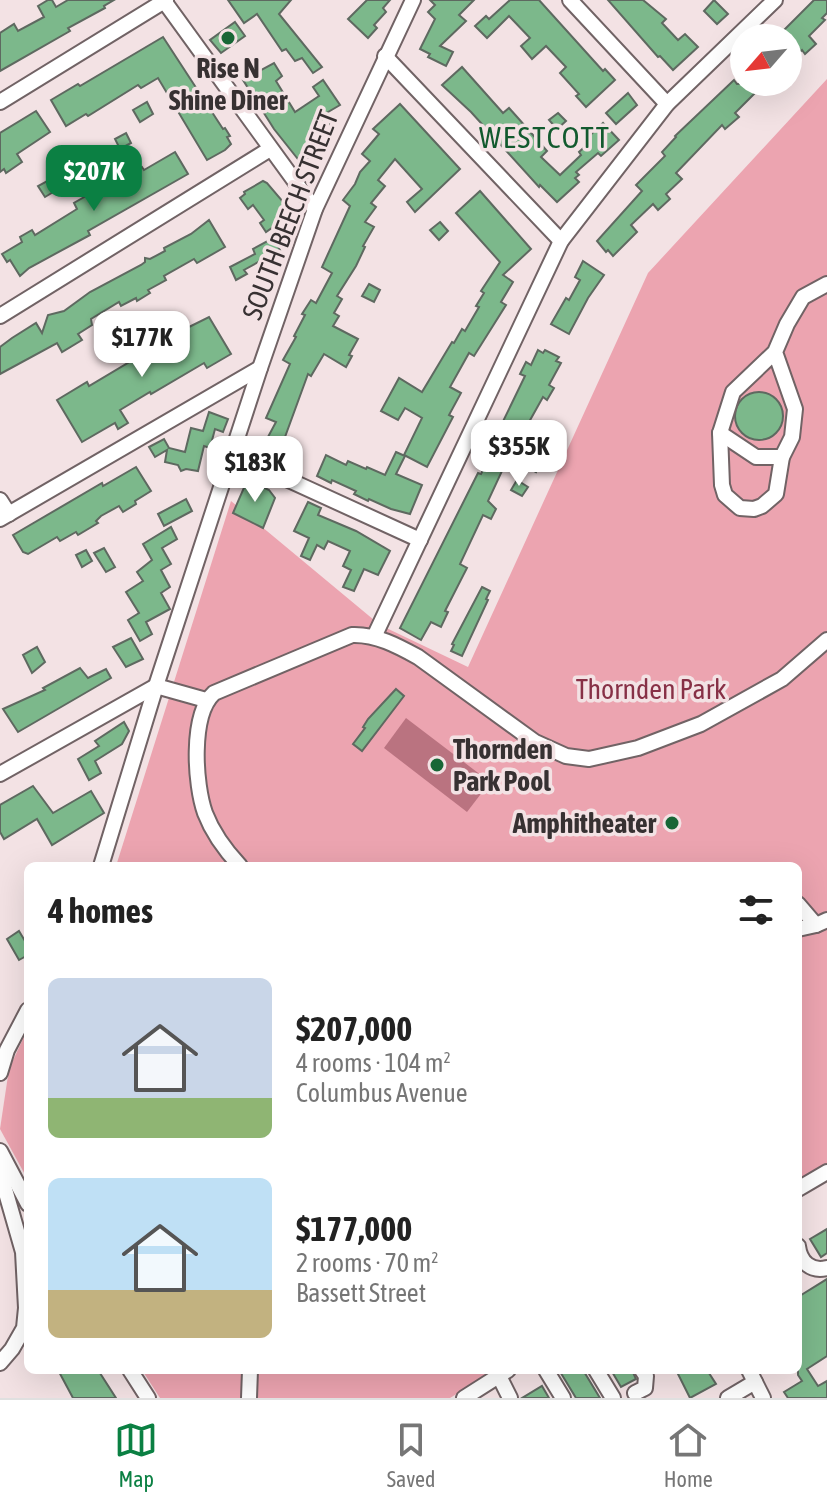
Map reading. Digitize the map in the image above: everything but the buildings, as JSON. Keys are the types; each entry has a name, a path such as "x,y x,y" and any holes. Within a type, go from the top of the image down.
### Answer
{"street":[{"name":"SOUTH BEECH STREET","path":"102,862 156,686 315,209 413,0"},
{"path":"570,0 667,104"},
{"path":"374,637 561,241 667,104 775,0"},
{"path":"0,102 165,1 315,209"},
{"path":"385,56 561,241"},
{"path":"0,316 270,149"},
{"path":"775,352 795,409 792,437 782,457 776,494 762,506 740,508 725,495 722,485 720,433 733,392 775,352 803,297 827,284"},
{"path":"0,500 4,517 260,368"},
{"path":"720,433 756,457 782,457"},
{"path":"232,454 420,540"},
{"path":"237,862 216,836 204,811 199,785 197,735 206,700 214,693 352,635 374,637 418,657 546,748 566,756 589,759 638,748 714,717 782,679 827,640"},
{"path":"0,774 156,686 206,700"},
{"path":"802,906 822,922"},
{"path":"802,928 822,922"},
{"path":"0,1073 7,1050 24,1018"},
{"path":"0,1151 24,1196"},
{"path":"0,1172 23,1252 24,1271"},
{"path":"802,1187 827,1172"},
{"path":"802,1256 815,1270 827,1268"},
{"path":"0,1363 24,1328"},
{"path":"133,1374 148,1398"},
{"path":"249,1398 250,1374"},
{"path":"464,1398 502,1374"},
{"path":"504,1374 510,1398"},
{"path":"548,1374 563,1398"},
{"path":"598,1374 613,1398"},
{"path":"635,1393 645,1388 645,1374"},
{"path":"728,1398 752,1376 763,1398"}],"green space":[{"name":"Thornden Park","path":"827,79 827,1163 802,1179 802,862 117,862 231,501 380,625 468,667 648,273"},
{"path":"24,1037 24,1173 0,1129 9,1069"},
{"path":"145,1374 489,1374 450,1398 160,1398"}],"shaded area":[{"name":"Thornden Park Pool","path":"406,718 490,782 467,812 384,748"}],"place":[{"name":"Rise N Shine Diner","path":"228,38"},
{"name":"Thornden Park Pool","path":"437,765"},
{"name":"Amphitheater","path":"672,823"}],"district":[{"name":"WESTCOTT","path":"545,137"}]}
